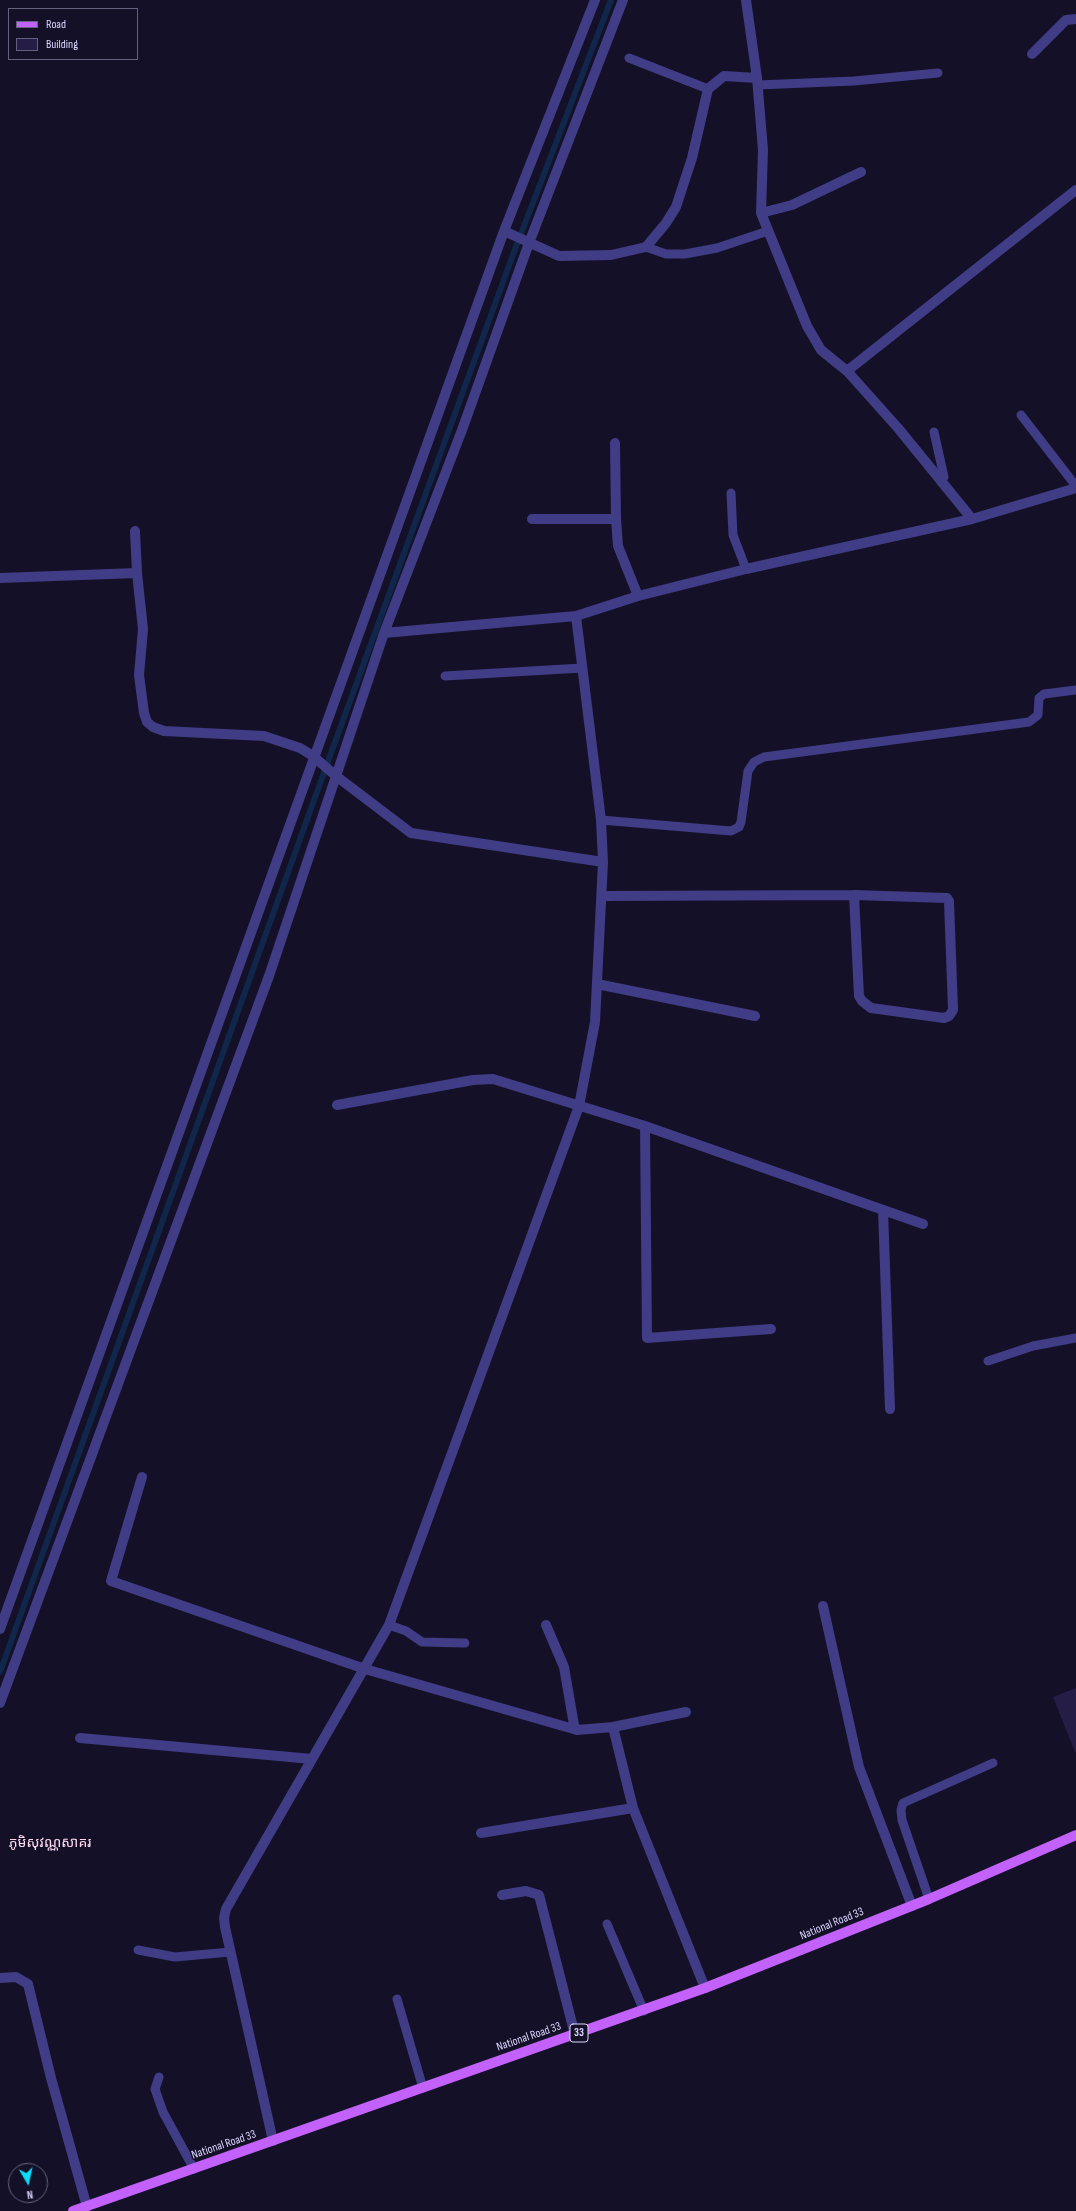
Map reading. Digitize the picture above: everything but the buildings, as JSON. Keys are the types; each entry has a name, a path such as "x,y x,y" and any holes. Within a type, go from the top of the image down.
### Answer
{"main road":[{"name":"National Road 33","path":"73,2211 644,2011 912,1906 1076,1835"}],"street":[{"path":"0,1629 313,756 504,231 595,0"},
{"path":"0,1703 269,976 384,632 462,430 529,242 623,0"},
{"path":"746,0 757,82 763,150 761,213 807,326 821,350 847,371 898,428 972,519"},
{"path":"1032,54 1066,20 1076,19"},
{"path":"504,231 559,256 611,255 646,248 666,223 676,206 692,158 708,89 724,76 757,82"},
{"path":"761,213 792,205 861,172"},
{"path":"847,371 1076,190"},
{"path":"615,443 616,519 618,546 638,596"},
{"path":"384,632 576,616 638,596 746,569 972,519 1076,487"},
{"path":"532,519 616,519"},
{"path":"135,531 137,573 143,629 139,675 144,713 147,722 164,731 264,736 300,748 313,756 336,776 411,833 603,862"},
{"path":"0,578 137,573"},
{"path":"273,2141 230,1952 224,1918 226,1909 389,1625 579,1106 595,1022 603,862 601,820 576,616"},
{"path":"602,896 854,895 947,898 949,901 953,1010 949,1016 944,1018 871,1008 862,1001 859,996 854,895"},
{"path":"597,984 755,1016"},
{"path":"337,1105 473,1080 493,1079 645,1126 923,1224"},
{"path":"645,1126 647,1338 771,1329"},
{"path":"883,1210 890,1409"},
{"path":"142,1477 111,1580 365,1669 577,1730 613,1728 686,1712"},
{"path":"823,1606 859,1767 912,1906"},
{"path":"546,1625 564,1667 574,1725 577,1730"},
{"path":"613,1728 633,1808 705,1988"},
{"path":"80,1738 312,1759"},
{"path":"481,1833 633,1808"},
{"path":"502,1895 526,1891 539,1895 575,2035"},
{"path":"0,1978 16,1978 28,1984 51,2078 87,2207"}],"lane":[{"path":"630,58 708,89"},
{"path":"757,82 854,81 938,72"},
{"path":"646,248 666,254 685,254 717,248 768,231"},
{"path":"1021,415 1076,487"},
{"path":"934,432 944,477 941,482"},
{"path":"731,493 734,535 746,569"},
{"path":"445,676 582,668"},
{"path":"601,820 731,831 739,827 741,822 748,771 754,762 764,757 1029,722 1038,715 1039,698 1044,694 1076,690"},
{"path":"988,1361 1033,1346 1076,1338"},
{"path":"389,1625 406,1632 422,1642 465,1643"},
{"path":"929,1899 902,1820 901,1810 903,1803 993,1763"},
{"path":"606,1924 644,2011"},
{"path":"138,1950 175,1957 230,1952"},
{"path":"397,1999 423,2088"},
{"path":"159,2077 156,2089 163,2112 194,2169"}],"waterway":[{"path":"0,1672 326,767 514,252 611,0"}],"district":[{"name":"ភូមិសុវណ្ណសាគរ","path":"50,1843"}]}
